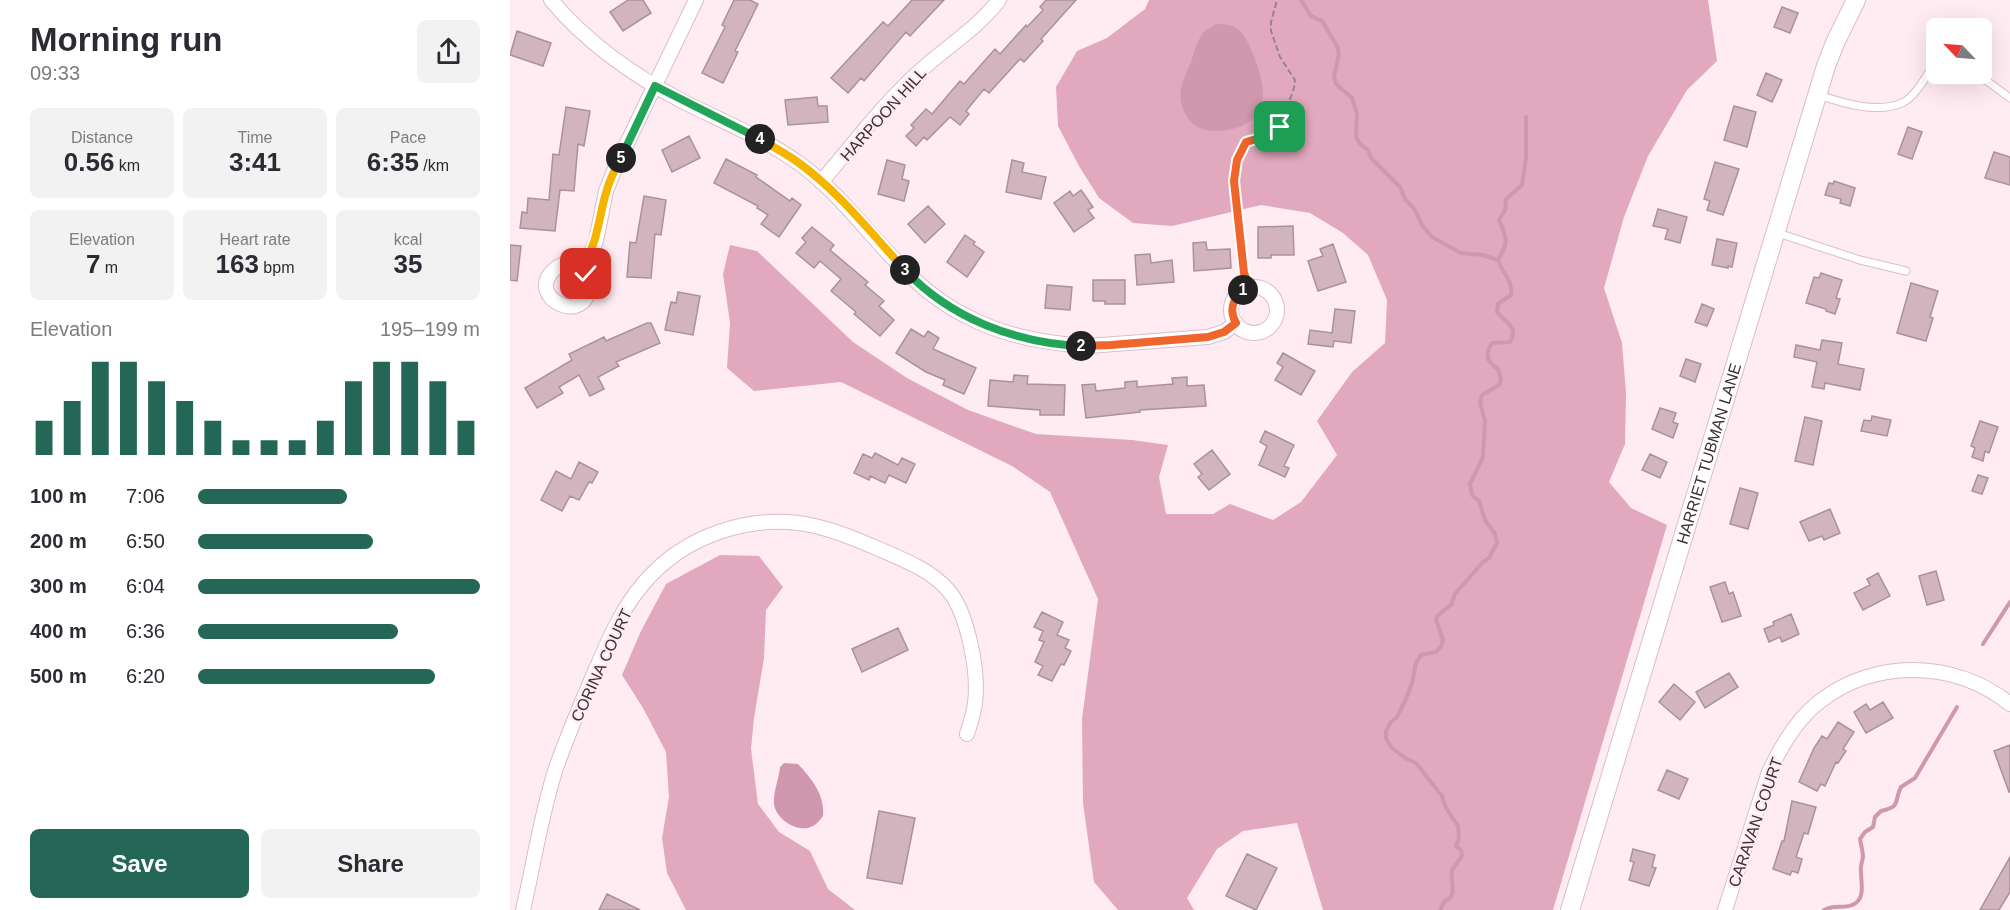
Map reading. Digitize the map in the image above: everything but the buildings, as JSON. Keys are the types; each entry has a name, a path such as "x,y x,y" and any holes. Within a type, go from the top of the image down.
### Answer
{"street":[{"path":"551,0 610,57 655,86 755,136 799,163 847,206 909,274 929,292 966,316 996,329 1044,342 1088,346 1208,337 1224,332 1236,323"},
{"path":"580,269 589,258 596,241 606,191 696,0"},
{"name":"HARPOON HILL","path":"822,182 898,92 999,0"},
{"name":"HARRIET TUBMAN LANE","path":"1570,910 1818,95 1835,43 1856,0"},
{"path":"1250,287 1264,289 1272,295 1277,309 1276,318 1262,332 1247,332 1236,323 1231,312 1237,295 1250,287"},
{"name":"CORINA COURT","path":"524,910 546,804 556,770 607,643 632,598 644,583 676,554 694,542 714,534 734,527 775,521 813,525 836,531 895,556 937,579 948,589 963,614 971,648 976,683 975,703 967,734"},
{"name":"CARAVAN COURT","path":"1725,910 1774,762 1792,730 1818,703 1834,691 1861,678 1906,670 1929,669 1974,682 2010,704"}],"lane":[{"path":"1818,95 1843,103 1880,108 1903,102 1917,89 1926,76"},
{"path":"1991,84 2010,98"},
{"path":"1776,232 1860,260 1906,271"}],"path":[{"path":"1250,287 1244,273 1234,181 1235,168 1246,142 1270,135 1280,127 1294,88 1295,80 1285,66 1271,31 1270,22 1277,0"}],"shaded area":[{"path":"1149,0 1708,0 1717,61 1687,90 1648,156 1624,217 1604,288 1622,343 1626,393 1625,444 1609,482 1631,508 1667,525 1553,910 1323,910 1297,823 1243,831 1217,849 1187,898 1194,910 1118,910 1094,882 1083,803 1082,719 1098,599 1050,492 1012,466 841,382 754,391 727,368 730,323 723,274 730,245 757,251 853,342 907,378 968,410 1036,434 1132,440 1168,445 1159,477 1166,514 1213,514 1230,504 1273,520 1301,502 1337,455 1317,421 1352,372 1385,343 1387,300 1368,255 1343,233 1310,213 1261,205 1172,226 1133,223 1099,198 1058,126 1056,87 1077,51 1107,38 1145,9"},
{"path":"1216,24 1235,27 1246,38 1259,71 1263,97 1257,114 1251,120 1235,128 1216,131 1194,125 1186,115 1180,95 1199,39 1205,31"},
{"path":"720,555 759,556 783,587 766,610 764,658 751,749 758,804 779,832 810,851 828,889 855,910 686,910 667,873 662,838 669,797 666,752 643,708 622,675 641,631 666,584"},
{"path":"784,763 798,764 820,794 823,816 813,826 795,827 784,820 776,810 775,790 780,767"}],"waterway":[{"path":"1301,0 1311,16 1322,21 1337,46 1339,54 1334,76 1336,84 1352,98 1357,114 1356,137 1360,144 1400,187 1405,199 1432,237 1461,253 1483,255 1498,260"},
{"path":"1440,910 1451,896 1452,870 1462,856 1461,850 1456,846 1459,838 1458,826 1446,808 1442,796 1416,763 1391,747 1386,738 1386,731 1397,717 1405,701 1416,663 1421,655 1436,652 1441,647 1443,640 1436,619 1438,615 1451,605 1455,594 1489,558 1497,543 1495,534 1485,520 1479,501 1472,495 1470,484 1483,457 1485,421 1480,403 1482,395 1499,385 1501,380 1498,369 1489,361 1488,351 1492,343 1510,342 1513,333 1510,326 1497,312 1498,304 1511,295 1509,281 1498,260 1506,240 1499,220 1505,210 1506,199 1522,185 1526,158 1526,117"},
{"path":"1983,644 2010,602"},
{"path":"1824,910 1848,906 1859,899 1862,891 1863,857 1860,839 1873,827 1875,817 1896,803 1901,787 1915,778 1957,707"}],"route":[{"path":"586,274 580,269 589,258 596,241 606,191 655,86 755,136 799,163 847,206 909,274 946,305 966,316 1023,338 1069,345 1111,345 1208,337 1224,332 1236,323 1232,317 1232,304 1237,295 1250,287 1244,273 1234,181 1237,160 1246,142 1261,139 1280,127"}]}
